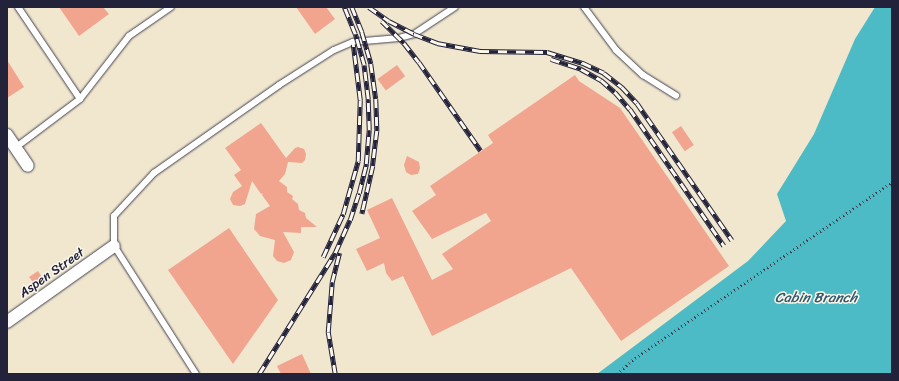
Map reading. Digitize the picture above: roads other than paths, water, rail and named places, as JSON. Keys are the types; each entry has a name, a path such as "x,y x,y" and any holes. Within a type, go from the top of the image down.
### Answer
{"street":[{"path":"7,135 28,166"},
{"name":"Aspen Street","path":"7,322 114,246"}],"lane":[{"path":"18,7 80,99"},
{"path":"15,148 80,99 129,36 171,7"},
{"path":"196,374 114,246 114,216 154,173 266,94 334,50 353,42 399,38 414,34 455,7"},
{"path":"584,7 616,50 643,75 676,96"}],"water":[{"name":"Cabin Branch","path":"875,7 892,7 892,374 597,374 748,261 786,221 777,194 814,134 855,39"}],"railway":[{"path":"259,374 335,253 350,220 359,193 366,164 369,130 368,99 364,65 355,34 344,7"},
{"path":"352,7 362,32 371,64 376,99 377,131 373,166 362,214"},
{"path":"369,7 389,21 414,34 437,43 480,51 547,52 583,63 604,73 622,87 637,103 732,240"},
{"path":"382,21 404,43 419,62 481,151"},
{"path":"323,257 343,214 358,161 360,100 353,44"},
{"path":"551,59 581,69 601,80 615,92 630,109 724,246"},
{"path":"335,374 328,332 332,282 339,253"}]}
